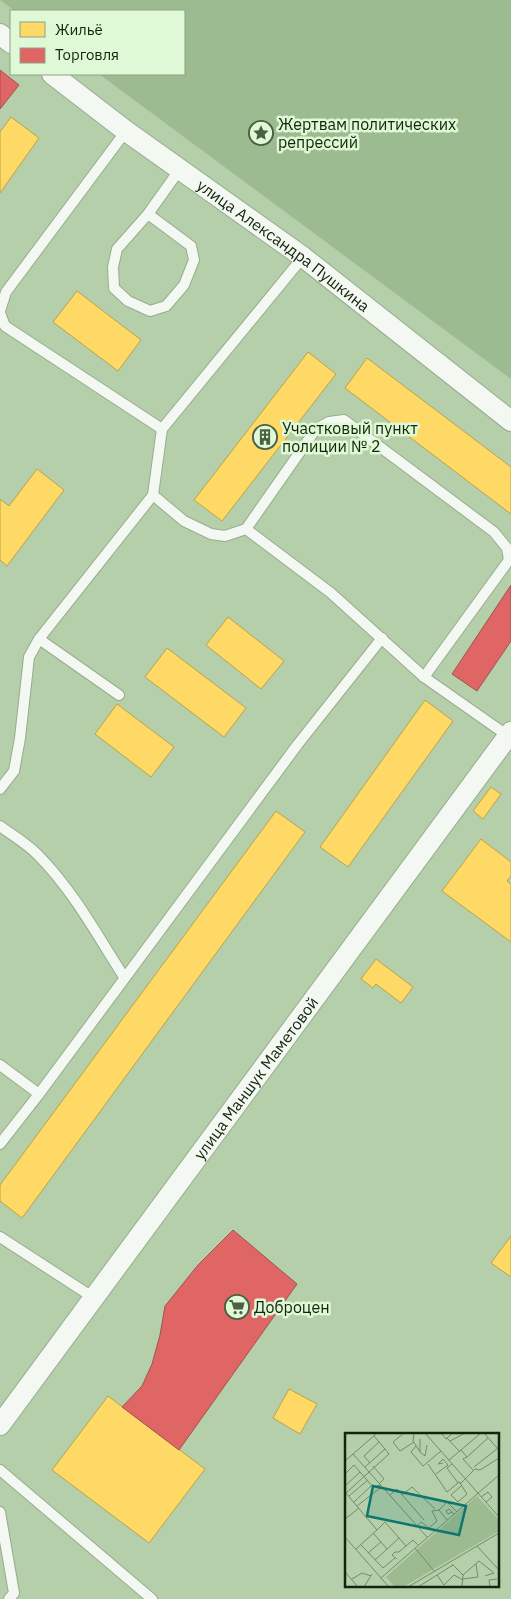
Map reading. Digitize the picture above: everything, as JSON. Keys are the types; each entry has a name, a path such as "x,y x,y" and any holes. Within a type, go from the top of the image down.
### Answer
{"street":[{"path":"0,34 10,42"},
{"name":"улица Александра Пушкина","path":"53,75 126,131 303,257 511,421"},
{"name":"улица Маншук Маметовой","path":"0,1425 509,734"}],"lane":[{"path":"126,131 6,292 0,312 5,326 162,430"},
{"path":"148,214 191,246 194,260 184,285 166,306 150,310 128,301 114,288 113,267 117,249 148,214 180,169"},
{"path":"0,789 14,771 20,738 29,658 39,639 153,495 162,430 303,257"},
{"path":"153,495 184,521 211,534 225,536 246,529 316,429 329,422 344,420 494,532 508,548 509,560 424,677"},
{"path":"246,529 331,592 424,677 509,734"},
{"path":"0,1144 298,744 382,638"},
{"path":"39,639 118,695"},
{"path":"0,826 35,852 59,877 124,977"},
{"path":"0,1065 39,1094"},
{"path":"0,1237 94,1298"},
{"path":"0,1470 152,1599"},
{"path":"0,1512 14,1593 9,1599"}],"green space":[{"path":"0,0 511,0 511,379 100,75 185,75 185,10 14,10"}],"building: Жильё":[{"path":"11,117 39,138 0,193 0,132"},
{"path":"77,291 141,340 118,371 53,322"},
{"name":"Участковый пункт полиции № 2","path":"308,352 336,374 222,521 194,500"},
{"path":"367,358 511,467 511,514 345,388"},
{"path":"37,469 64,490 7,566 0,560 0,499 9,506"},
{"path":"228,617 284,661 261,689 206,645"},
{"path":"167,648 246,708 224,737 145,677"},
{"path":"425,700 453,721 348,867 320,847"},
{"path":"117,704 174,747 151,777 95,734"},
{"path":"491,787 501,794 483,819 473,811"},
{"path":"276,811 305,832 22,1218 0,1201 0,1185"},
{"path":"481,839 511,862 511,876 507,881 511,884 511,942 442,891"},
{"path":"376,959 413,987 401,1003 376,984 373,988 361,979"},
{"path":"511,1236 511,1277 491,1263"},
{"path":"289,1389 317,1404 300,1434 273,1418"},
{"path":"108,1396 205,1469 149,1543 52,1470"}],"building: Торговля":[{"path":"0,70 19,85 0,109"},
{"path":"511,585 511,641 477,691 452,674"},
{"path":"233,1230 297,1284 179,1450 122,1407 142,1386 152,1364 165,1306 198,1265"}],"place":[{"name":"Жертвам политических репрессий","path":"261,133"},
{"name":"Участковый пункт полиции № 2","path":"265,437"},
{"name":"Доброцен","path":"237,1307"}]}
